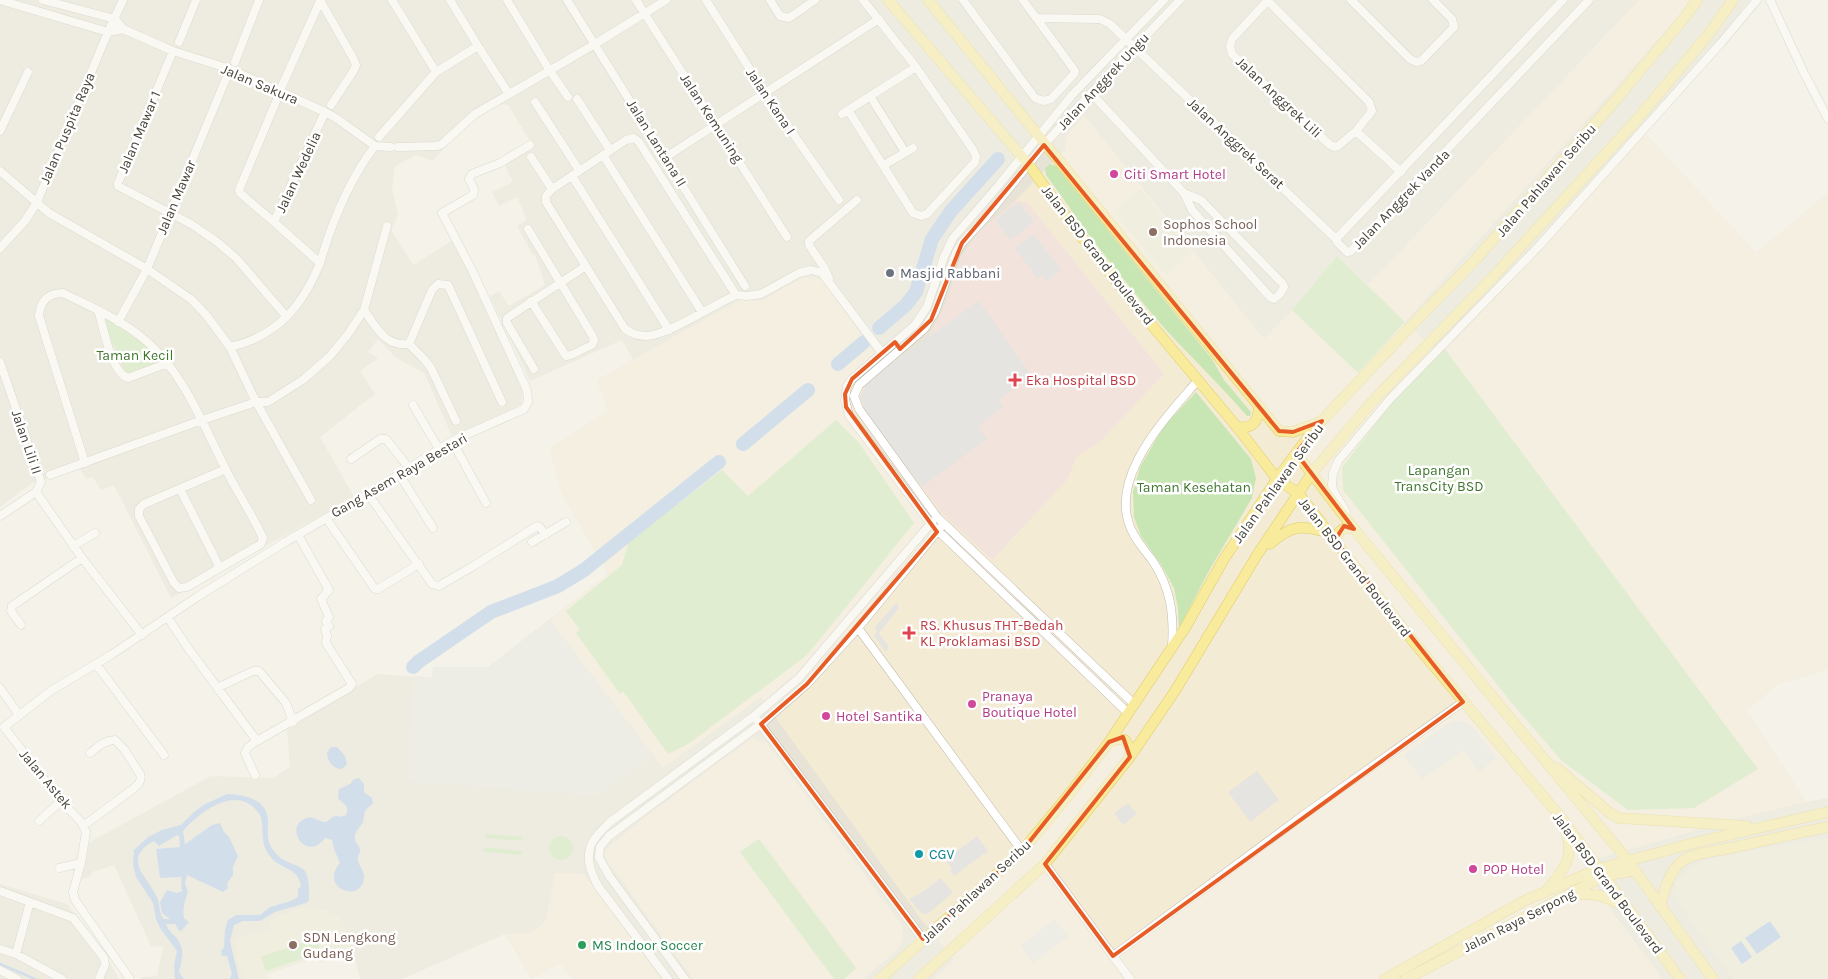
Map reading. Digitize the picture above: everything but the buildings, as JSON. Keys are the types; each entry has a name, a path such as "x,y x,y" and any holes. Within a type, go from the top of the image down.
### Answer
{"main road":[{"name":"Jalan BSD Grand Boulevard","path":"888,0 1022,156 1076,230 1130,299 1237,427 1277,479 1299,494 1398,622 1563,820 1680,979"},
{"name":"Jalan BSD Grand Boulevard","path":"928,0 1037,136 1095,204 1280,431 1293,432 1322,421"},
{"name":"Jalan Pahlawan Seribu","path":"880,979 1022,851 1109,742 1172,648 1224,559 1296,453 1322,421 1476,259 1614,102 1697,0"},
{"name":"Jalan Pahlawan Seribu","path":"919,979 1045,864 1130,757 1175,691 1257,555 1312,473 1371,403 1493,277 1633,124 1718,23 1733,0"},
{"path":"1237,427 1245,428 1255,423 1259,407"},
{"name":"Jalan BSD Grand Boulevard","path":"1296,453 1356,531 1632,866 1713,979"},
{"path":"1257,555 1280,535 1297,527 1309,527 1333,536 1342,528 1348,527 1356,531"},
{"path":"1109,742 1118,739 1126,740 1130,748 1130,757"},
{"path":"1535,750 1611,814 1619,818 1760,826"},
{"name":"Jalan Raya Serpong","path":"1385,979 1546,891 1601,873 1632,866 1694,843 1760,826 1828,812"},
{"path":"1546,891 1562,871 1570,854 1569,840 1563,820"},
{"path":"1660,907 1673,872 1677,866 1687,859 1733,847 1828,827"},
{"name":"Jalan Raya Serpong","path":"1406,979 1566,896 1601,873"},
{"path":"1566,896 1585,893 1602,895 1628,908"}],"street":[{"path":"0,0 108,32 122,29 115,19 43,0"},
{"name":"Jalan Puspita Raya","path":"0,248 25,221 37,202 108,32 124,0"},
{"path":"179,42 196,0"},
{"path":"235,62 259,0"},
{"path":"274,222 240,193 239,190 320,0"},
{"path":"320,0 354,58 356,65 331,105"},
{"path":"392,0 436,72"},
{"path":"450,0 509,94"},
{"path":"507,0 568,97"},
{"name":"Jalan Lantana II","path":"567,0 666,156 745,286"},
{"name":"Jalan Kemuning","path":"636,0 787,237"},
{"path":"230,347 263,335 286,316 304,296 320,263 335,218 347,190 374,146 438,146 475,114 550,71 666,0"},
{"name":"Jalan Kana I","path":"706,0 765,93 839,200"},
{"path":"770,0 780,16 789,18 815,0"},
{"path":"863,0 916,67 976,156 975,162 927,214 921,216 913,213 884,165 845,112 916,67"},
{"path":"963,0 1035,98 1043,101 1051,99 1075,71 1074,67 1023,0"},
{"name":"Jalan Anggrek Ungu","path":"898,346 915,326 927,307 944,257 953,238 1072,94 1164,0"},
{"name":"Jalan Anggrek Ungu","path":"898,346 924,328 931,320 944,290 956,253 962,243 986,217 1044,144 1180,0"},
{"path":"1268,0 1370,102 1372,111 1356,131 1401,172"},
{"name":"Jalan Anggrek Lili","path":"1268,0 1232,39 1230,46 1232,54 1334,147 1338,146 1356,131"},
{"path":"1351,0 1410,59 1416,62 1422,61 1454,27 1452,19 1433,0"},
{"name":"Jalan Anggrek Vanda","path":"1563,0 1337,240 1347,252 1351,251 1358,244 1590,0"},
{"path":"1356,531 1332,485 1333,474 1338,462 1391,398 1539,246 1721,43 1756,0"},
{"path":"1770,0 1828,119"},
{"name":"Jalan Anggrek Serat","path":"1037,18 1100,20 1110,24 1337,240"},
{"path":"666,156 879,19"},
{"name":"Jalan Sakura","path":"122,29 173,51 230,69 281,89 336,118 374,146"},
{"path":"379,137 436,72 478,46"},
{"name":"Jalan Mawar 1","path":"169,213 120,188 117,184 173,51"},
{"name":"Jalan Mawar","path":"118,322 146,269 230,69"},
{"path":"0,131 28,72"},
{"path":"1091,93 1184,193 1192,210 1270,297 1274,299 1280,294 1284,287 1283,284 1201,200 1184,193"},
{"path":"870,96 905,152"},
{"path":"577,99 606,153 702,312"},
{"path":"535,102 579,170"},
{"name":"Jalan Wedelia","path":"320,263 274,222 325,112"},
{"path":"736,295 639,142 634,138 626,140 579,170 552,189 546,196 546,202 626,329 635,335 648,336 668,330 736,295 761,294 799,273 811,270 822,273 882,353"},
{"name":"Gang Asem Raya Bestari","path":"142,635 197,597 452,441 521,411 528,402 527,390 473,272 442,213 473,195 474,189 469,179 472,174 500,163 530,145"},
{"path":"884,165 913,148"},
{"path":"531,157 552,189"},
{"path":"0,170 49,213 146,269 192,300 207,316 230,347 256,402 311,500"},
{"path":"572,176 668,330"},
{"path":"832,285 826,269 809,245 809,241 857,200"},
{"path":"169,213 216,240 236,258 286,316"},
{"path":"50,475 202,420 256,402 268,402 317,368 339,345 364,310 387,226"},
{"path":"528,229 592,334 594,340 592,345 566,356 531,301"},
{"path":"534,368 507,323 507,318 586,266"},
{"path":"409,344 432,290 438,284 448,285 502,402"},
{"path":"85,463 39,316 40,306 46,298 54,293 63,293 118,322 145,340 168,363 202,420 264,541 262,544 187,587 179,588 174,583 139,516 140,509 144,504 226,469"},
{"path":"98,310 115,365 124,376 128,378 168,363"},
{"path":"364,310 388,340 399,345 409,344"},
{"path":"409,344 432,368 456,421"},
{"path":"898,346 882,353 852,379 845,394 846,407 855,423 931,524 1128,713"},
{"path":"898,346 859,385 854,396 858,409 937,517 1134,704"},
{"name":"Jalan Lili II","path":"0,362 40,478 40,486 36,492"},
{"path":"1172,648 1172,613 1169,593 1162,576 1133,534 1128,519 1126,495 1132,472 1158,428 1198,380"},
{"path":"413,405 439,449"},
{"path":"351,460 380,440 386,439 409,468"},
{"path":"452,441 486,503"},
{"path":"399,474 432,528"},
{"path":"180,489 220,568"},
{"path":"0,516 36,492 73,546 142,635"},
{"path":"368,494 432,584 439,586 537,526 546,535"},
{"path":"668,979 598,886 590,872 589,853 595,837 610,822 754,716 799,678 937,517"},
{"path":"326,518 375,589 419,564"},
{"path":"532,542 566,522"},
{"path":"686,979 610,877 598,857 600,847 608,836 761,724 807,684 858,628 944,524"},
{"path":"73,546 95,533"},
{"path":"255,776 245,753 248,747 349,688 352,684 326,642 328,636 325,629 328,626 326,621 329,617 321,599 329,590 298,535"},
{"path":"20,625 11,611 12,606 82,558"},
{"path":"168,618 257,741"},
{"path":"1039,627 1046,620"},
{"path":"858,628 1022,851"},
{"name":"Jalan Astek","path":"83,826 2,729 52,690 142,635"},
{"path":"96,664 164,755"},
{"path":"219,687 253,671 259,671 286,703 292,722"},
{"path":"0,688 19,715"},
{"path":"1113,956 1305,814 1463,702"},
{"path":"754,716 923,940"},
{"path":"90,753 103,743 115,740 124,749 141,778 134,789 83,826 86,837 82,863 72,892 75,900 130,979"},
{"path":"39,821 62,801"},
{"path":"588,861 598,857"},
{"path":"59,868 82,863"},
{"path":"1045,864 1130,979"},
{"path":"0,892 73,918 104,958 105,965 99,979"},
{"path":"16,954 30,902"},
{"path":"0,949 16,954 62,979"},
{"path":"0,970 14,976 16,979"}],"highlighted area":[{"path":"1044,145 1279,431 1293,432 1322,421 1296,453 1354,529 1344,526 1335,540 1463,702 1113,956 1045,864 1130,757 1123,737 1109,742 1022,851 923,939 761,724 807,684 937,532 846,407 845,394 852,379 895,342 900,349 931,320 962,243"}],"shaded area":[{"path":"0,0 1750,0 1643,131 1756,253 1828,193 1828,668 1821,672 1778,684 1747,710 1806,802 1828,798 1828,979 572,979 560,963 532,979 505,934 402,979 360,979 353,951 340,918 298,909 270,920 272,929 237,959 244,979 141,979 141,977 157,976 163,947 151,946 114,865 92,872 91,876 81,880 90,842 211,776 273,778 290,767 287,730 377,674 432,678 433,667 488,667 608,574 560,490 550,448 608,411 597,380 633,360 622,340 530,381 490,296 499,291 509,306 545,285 535,255 532,254 517,226 527,220 517,197 499,206 492,192 513,182 504,164 533,146 508,105 498,104 461,128 433,161 416,155 395,166 392,188 398,215 391,230 413,265 453,240 524,383 521,405 452,436 424,373 395,357 378,339 368,352 378,358 360,371 375,394 320,437 354,497 171,598 114,485 101,490 93,477 86,479 79,468 32,483 0,507"},
{"path":"1639,0 1690,0 1680,15 1405,322 1438,353 1643,131 1756,253 1828,193 1828,668 1821,672 1778,684 1747,710 1806,802 1739,818 1582,863 1613,913 1663,979 934,979 954,960 921,919 761,697 663,768 550,620 608,574 560,490 550,448 608,411 597,380 736,302 747,299 760,302 802,278 813,277 822,280 885,368 928,338 946,304 961,258 979,232 1015,201 1065,150 1067,134 1084,115 1264,339 1292,310 1337,256 1368,285"},
{"name":"Sophos School Indonesia","path":"1140,189 1192,253 1166,275 1114,211"},
{"name":"Eka Hospital BSD","path":"1015,201 1027,202 1164,374 1098,444 1077,456 1067,480 992,560 942,513 868,415 860,397 865,386 885,368 928,338 946,304 961,258 979,232"},
{"path":"1019,202 1034,222 1010,240 995,220"},
{"path":"1034,234 1061,270 1047,281 1042,275 1037,278 1015,248"},
{"path":"979,301 1032,376 999,400 1004,407 978,426 987,439 922,487 868,415 860,397 865,386 885,368"},
{"path":"897,602 899,608 879,633 889,647 886,652 874,636 877,632 875,627"},
{"path":"550,620 653,756 595,796 406,781 414,675 432,678 433,667 488,667"},
{"path":"1463,721 1473,727 1496,758 1479,772 1463,750 1422,780 1404,755 1447,724"},
{"path":"752,738 767,743 902,926 903,937 899,948 864,979 693,979 604,856 607,848"},
{"path":"1257,771 1279,800 1250,822 1228,792"},
{"path":"1128,803 1137,814 1123,825 1114,813"},
{"path":"977,836 988,851 954,876 950,871 952,869 945,860"},
{"path":"1828,837 1828,979 1733,979 1675,897 1676,881 1691,866 1714,858"},
{"path":"555,873 584,874 661,979 572,979 560,963 532,979 506,934 531,933 546,921"},
{"path":"941,878 953,893 927,914 921,913 909,899 921,893"},
{"path":"0,884 67,904 104,953 119,979 0,979"},
{"name":"SDN Lengkong Gudang","path":"314,907 340,918 353,951 320,963 317,956 267,975 268,979 244,979 237,959 235,939 272,929 269,920 298,909"},
{"path":"1055,920 1068,937 1033,963 1020,945"}],"green space":[{"path":"1050,164 1056,166 1212,359 1224,380 1251,412 1250,416 1247,416 1164,328 1123,278 1074,216 1046,175 1045,168"},
{"path":"1337,256 1405,322 1358,373 1292,310"},
{"name":"Taman Kecil","path":"102,317 134,337 163,362 127,376"},
{"name":"Lapangan TransCity BSD","path":"1444,348 1758,769 1694,808 1628,810 1561,760 1511,702 1343,490 1342,467 1391,404"},
{"name":"Taman Kesehatan","path":"1196,392 1251,459 1256,478 1252,498 1210,569 1179,628 1174,588 1162,566 1141,536 1134,517 1133,492 1140,467 1164,426"},
{"path":"836,420 859,443 914,523 807,655 688,744 668,754 623,691 620,694 576,633 580,630 566,611 622,565 629,541 722,470 748,496"},
{"path":"485,834 523,837 523,841 485,838"},
{"path":"561,836 570,839 573,848 570,857 561,860 552,857 549,848 552,839"},
{"path":"759,839 856,968 844,979 834,979 740,852"},
{"path":"484,847 522,851 522,855 484,852"},
{"path":"316,938 321,952 266,971 261,957"}],"water":[{"path":"331,747 337,747 345,756 347,764 342,769 336,768 329,762 327,753"},
{"path":"359,778 364,784 364,792 372,798 373,803 365,811 363,822 355,837 360,849 358,860 364,873 364,878 361,886 350,892 337,886 334,880 335,872 340,863 332,840 325,838 318,845 311,847 304,845 297,834 297,828 300,822 307,818 326,822 334,816 341,817 346,815 347,807 338,798 339,789 350,784 354,779"},
{"path":"227,794 254,799 264,807 267,813 268,837 271,847 280,858 303,869 308,879 309,900 306,903 275,912 260,921 243,921 234,925 230,941 239,979 230,979 232,974 227,956 222,956 221,951 224,947 225,930 228,920 237,915 260,915 270,907 291,901 298,897 298,889 301,886 296,875 273,860 266,850 263,841 261,817 253,806 243,801 232,800 221,803 200,815 183,831 185,844 212,825 220,823 238,856 233,867 233,875 227,884 228,888 223,892 187,875 185,883 188,892 183,914 184,918 189,922 181,931 179,931 175,924 166,924 181,946 182,954 179,972 184,979 175,979 174,965 177,951 160,928 153,903 136,877 133,864 134,850 148,837 162,830 181,825 205,804","holes":["177,835 179,836 180,847 156,849 160,878 181,877 182,891 177,893 167,890 160,902 162,913 170,919 163,919 157,897 139,868 139,854 154,841 159,846"]},
{"path":"1770,921 1781,937 1757,954 1745,938"},
{"path":"1741,941 1752,957 1742,964 1731,948"}],"waterway":[{"path":"879,328 906,305 916,292 932,239 951,211 998,159"},
{"path":"838,364 864,342"},
{"path":"743,444 808,390"},
{"path":"413,667 491,612 558,586 584,570 719,462"},
{"path":"0,964 35,979"}],"place":[{"name":"Citi Smart Hotel","path":"1114,174"},
{"name":"Sophos School Indonesia","path":"1153,232"},
{"name":"Masjid Rabbani","path":"890,273"},
{"name":"Eka Hospital BSD","path":"1015,380"},
{"name":"RS. Khusus THT-Bedah KL Proklamasi BSD","path":"909,633"},
{"name":"Pranaya Boutique Hotel","path":"972,704"},
{"name":"Hotel Santika","path":"826,716"},
{"name":"CGV","path":"919,854"},
{"name":"POP Hotel","path":"1473,869"},
{"name":"SDN Lengkong Gudang","path":"293,945"},
{"name":"MS Indoor Soccer","path":"582,945"}]}
